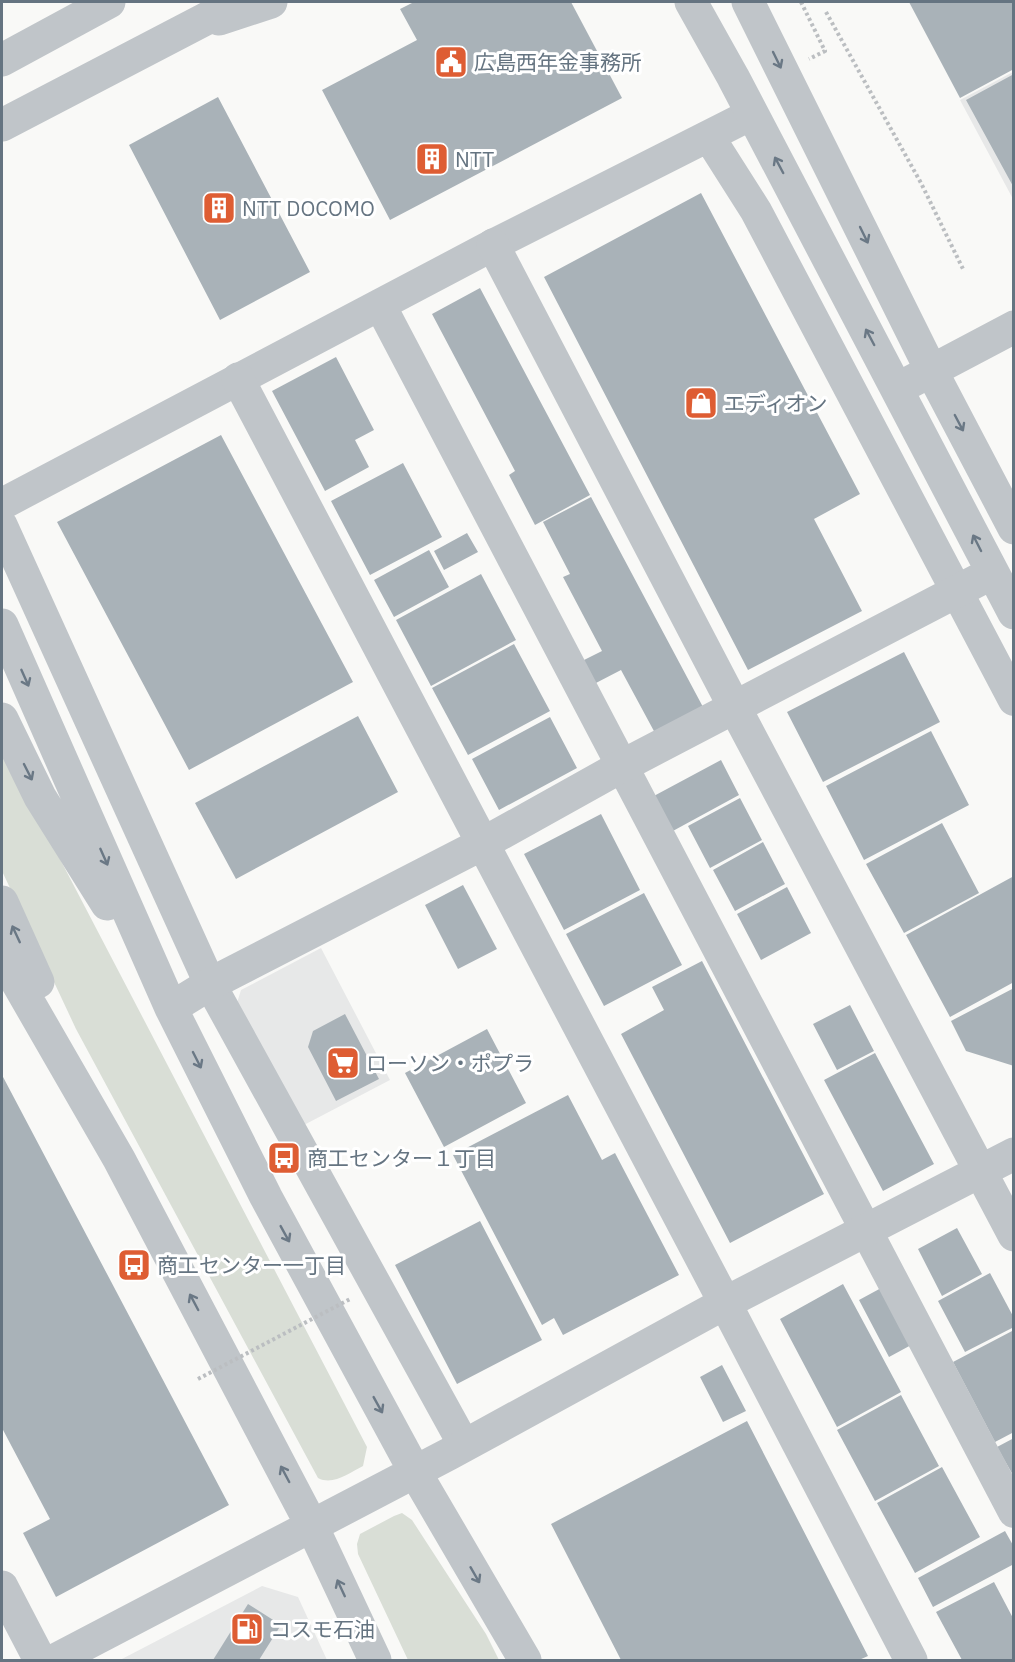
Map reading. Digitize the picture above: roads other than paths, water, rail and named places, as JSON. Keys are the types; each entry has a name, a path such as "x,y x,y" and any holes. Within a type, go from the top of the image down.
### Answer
{"street":[{"path":"2,36 67,2"},
{"path":"2,60 109,2"},
{"path":"2,125 238,2"},
{"path":"184,30 271,2"},
{"path":"671,2 700,56 733,78"},
{"path":"691,2 1014,613"},
{"path":"749,3 932,372 1014,528"},
{"path":"2,145 43,121 148,47"},
{"path":"2,504 493,245 752,114"},
{"path":"709,137 756,211 1014,700"},
{"path":"493,245 1014,1235"},
{"path":"380,305 1014,1512"},
{"path":"897,389 1014,327"},
{"path":"238,379 911,1660"},
{"path":"2,526 210,984 464,1445"},
{"path":"171,1008 210,984 482,844 622,766 992,573"},
{"path":"2,625 171,1008 266,1197 415,1472 518,1652"},
{"path":"2,719 40,797 171,1008"},
{"path":"2,902 119,1159"},
{"path":"2,956 119,1159 312,1526 375,1660"},
{"path":"55,1660 415,1472 725,1303 1014,1154"},
{"path":"2,1587 40,1660"}],"place":[{"name":"広島西年金事務所","path":"451,62"},
{"name":"NTT","path":"432,159"},
{"name":"NTT DOCOMO","path":"219,208"},
{"name":"エディオン","path":"701,403"},
{"name":"ローソン・ポプラ","path":"343,1063"},
{"name":"商工センター１丁目","path":"284,1158"},
{"name":"商工センター一丁目","path":"134,1265"},
{"name":"コスモ石油","path":"247,1629"}]}
